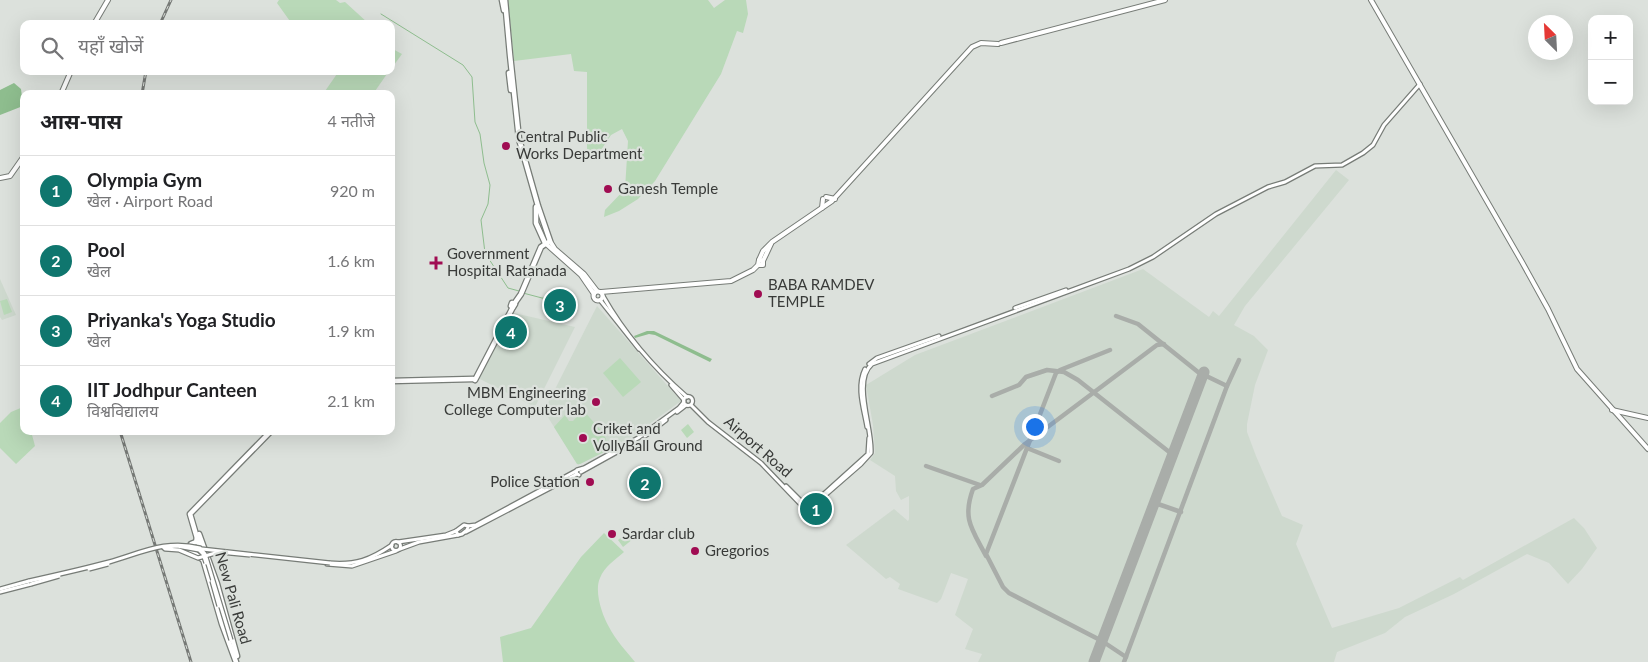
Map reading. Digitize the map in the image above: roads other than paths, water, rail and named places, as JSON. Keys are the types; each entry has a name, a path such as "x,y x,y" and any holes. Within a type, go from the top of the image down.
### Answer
{"highway":[{"path":"504,0 519,139 550,241 544,241"},
{"path":"395,382 474,380 544,241 536,223 535,201 516,135 504,0"},
{"path":"209,546 200,540 192,514 269,435"},
{"path":"191,544 200,540"},
{"name":"New Pali Road","path":"200,540 203,560 237,662"},
{"name":"New Pali Road","path":"200,540 210,561 231,642"},
{"path":"190,550 203,560"},
{"path":"210,561 212,553"}],"main road":[{"path":"98,20 109,0"},
{"path":"600,295 612,291 731,281 753,270 772,242 835,198 968,51 981,42 1000,44 1165,0"},
{"path":"1371,0 1421,84 1544,302 1577,369 1648,449"},
{"path":"64,90 71,75"},
{"name":"Airport Road","path":"600,295 633,339 688,402 708,422 761,463 807,510 861,464 871,453 871,438 864,399 864,380 867,370 872,364 1132,266 1153,257 1216,214 1268,187 1285,182 1315,166 1342,165 1373,145 1384,125 1421,84"},
{"path":"0,179 12,175 20,164"},
{"path":"822,208 825,198 835,198"},
{"path":"544,241 600,295"},
{"path":"550,241 558,252 584,274 600,295"},
{"path":"163,547 165,549 179,550 198,558 219,552 330,564 355,563 384,551 394,542 466,532 579,472 638,438 688,402"},
{"path":"1612,410 1648,418"},
{"path":"335,564 356,566 419,542 457,533 462,526 476,525 579,472"},
{"path":"466,532 468,526"},
{"path":"398,542 400,546 398,550"},
{"path":"0,591 109,562 163,545 184,545 330,564"},
{"path":"392,545 392,548 398,550"},
{"path":"28,583 98,567 163,547 177,546 197,549 202,552 231,642"},
{"path":"202,548 231,642"}],"waterway":[{"path":"381,14 391,20"},
{"path":"395,23 463,65 472,77 475,122 480,134 484,163 490,185 488,204 481,220 485,253 508,288 519,291"},
{"path":"523,293 542,298 564,300"}],"railway":[{"path":"162,20 171,0"},
{"path":"143,90 145,75"},
{"path":"121,435 191,662"}],"place":[{"name":"Central Public Works Department","path":"506,146"},
{"name":"Ganesh Temple","path":"608,189"},
{"name":"Government Hospital Ratanada","path":"436,263"},
{"name":"BABA RAMDEV TEMPLE","path":"758,294"},
{"name":"Priyanka's Yoga Studio","path":"560,305"},
{"name":"IIT Jodhpur Canteen","path":"511,332"},
{"name":"MBM Engineering College Computer lab","path":"596,402"},
{"name":"Criket and VollyBall Ground","path":"583,438"},
{"name":"Police Station","path":"590,482"},
{"name":"Pool","path":"645,483"},
{"name":"Olympia Gym","path":"816,509"},
{"name":"Sardar club","path":"612,534"},
{"name":"Gregorios","path":"695,551"}]}
